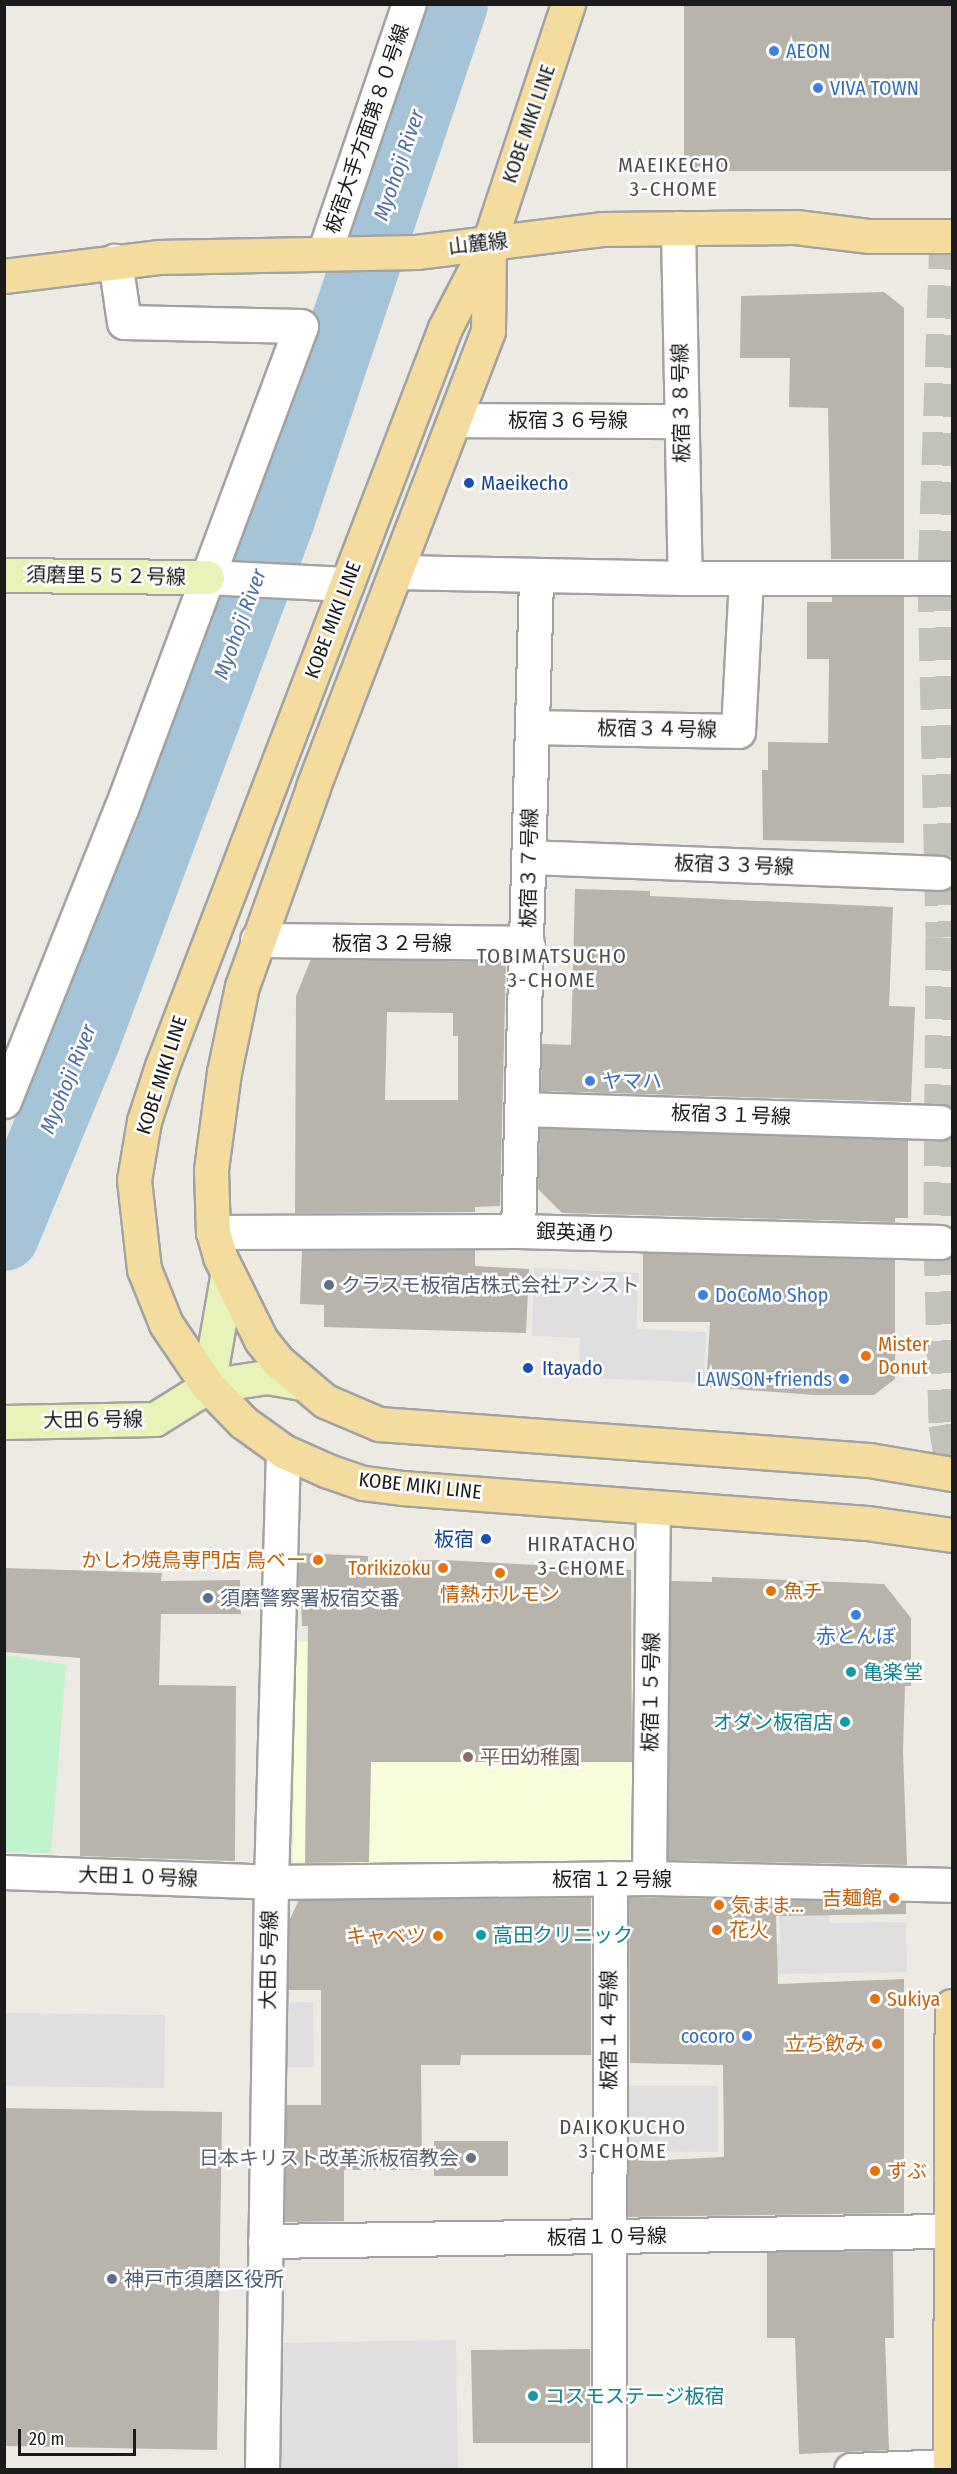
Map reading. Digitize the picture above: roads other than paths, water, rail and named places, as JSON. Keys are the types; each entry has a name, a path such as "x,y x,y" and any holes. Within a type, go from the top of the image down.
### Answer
{"main road":[{"name":"KOBE MIKI LINE","path":"568,4 489,243 445,328 162,1066 138,1152 135,1200 144,1269 166,1324 208,1386 243,1422 283,1451 363,1483 867,1522 952,1535"},
{"name":"山麓線","path":"4,276 115,261 246,253 434,250 603,229 796,227 869,236 952,236"},
{"name":"KOBE MIKI LINE","path":"489,243 488,331 257,940 235,1015 217,1114 212,1170 213,1232 227,1277 261,1340 301,1383 325,1401 380,1424 869,1460 952,1474"},
{"path":"951,2467 949,2231 952,2006"}],"street":[{"name":"板宿大手方面第８０号線","path":"330,253 409,4"},
{"name":"板宿３８号線","path":"678,228 686,578"},
{"path":"4,1101 121,808 219,577 301,326 124,322 115,261"},
{"name":"板宿３６号線","path":"455,420 682,421"},
{"path":"398,572 536,577 944,578"},
{"name":"須磨里５５２号線","path":"4,575 219,577"},
{"path":"219,577 347,584"},
{"name":"板宿３７号線","path":"519,1231 536,577"},
{"name":"板宿３４号線","path":"532,727 738,731 746,578"},
{"name":"板宿３３号線","path":"528,857 940,873"},
{"name":"板宿３２号線","path":"257,940 527,943"},
{"name":"板宿３１号線","path":"522,1109 940,1122"},
{"name":"銀英通り","path":"213,1232 519,1231 940,1242"},
{"path":"227,1277 208,1386 267,1377 301,1383"},
{"name":"大田６号線","path":"4,1422 155,1419 208,1386"},
{"name":"大田５号線","path":"262,2469 271,1882 283,1451"},
{"name":"板宿１５号線","path":"649,1878 653,1507"},
{"name":"大田１０号線","path":"4,1872 271,1882"},
{"name":"板宿１４号線","path":"609,2469 610,1878"},
{"name":"板宿１２号線","path":"271,1882 649,1878 952,1885"},
{"name":"板宿１０号線","path":"265,2241 949,2231"},
{"path":"851,2469 951,2467"}],"waterway":[{"name":"Myohoji River","path":"4,1236 86,1038 280,519 453,4"}],"tunnel":[{"path":"946,236 934,578 942,937 940,1242 945,1424 952,1468"}],"place":[{"name":"AEON","path":"774,51"},
{"name":"VIVA TOWN","path":"818,88"},
{"name":"Maeikecho","path":"469,483"},
{"name":"ヤマハ","path":"590,1081"},
{"name":"クラスモ板宿店株式会社アシスト","path":"329,1285"},
{"name":"DoCoMo Shop","path":"703,1295"},
{"name":"Mister Donut","path":"866,1356"},
{"name":"Itayado","path":"528,1368"},
{"name":"LAWSON+friends","path":"844,1379"},
{"name":"板宿","path":"486,1539"},
{"name":"かしわ焼鳥専門店 鳥ベー","path":"318,1560"},
{"name":"Torikizoku","path":"443,1568"},
{"name":"情熱ホルモン","path":"500,1573"},
{"name":"魚チ","path":"771,1591"},
{"name":"須磨警察署板宿交番","path":"208,1598"},
{"name":"赤とんぼ","path":"856,1615"},
{"name":"亀楽堂","path":"851,1672"},
{"name":"オダン板宿店","path":"845,1722"},
{"name":"平田幼稚園","path":"468,1757"},
{"name":"吉麺館","path":"894,1898"},
{"name":"気まま…","path":"719,1905"},
{"name":"花火","path":"717,1930"},
{"name":"高田クリニック","path":"481,1935"},
{"name":"キャベツ","path":"438,1936"},
{"name":"Sukiya","path":"875,1999"},
{"name":"cocoro","path":"747,2036"},
{"name":"立ち飲み","path":"877,2044"},
{"name":"日本キリスト改革派板宿教会","path":"471,2158"},
{"name":"ずぶ","path":"875,2171"},
{"name":"神戸市須磨区役所","path":"112,2279"},
{"name":"コスモステージ板宿","path":"533,2396"}],"district":[{"name":"MAEIKECHO 3-CHOME","path":"674,177"},
{"name":"TOBIMATSUCHO 3-CHOME","path":"552,968"},
{"name":"HIRATACHO 3-CHOME","path":"582,1556"},
{"name":"DAIKOKUCHO 3-CHOME","path":"623,2139"}]}
